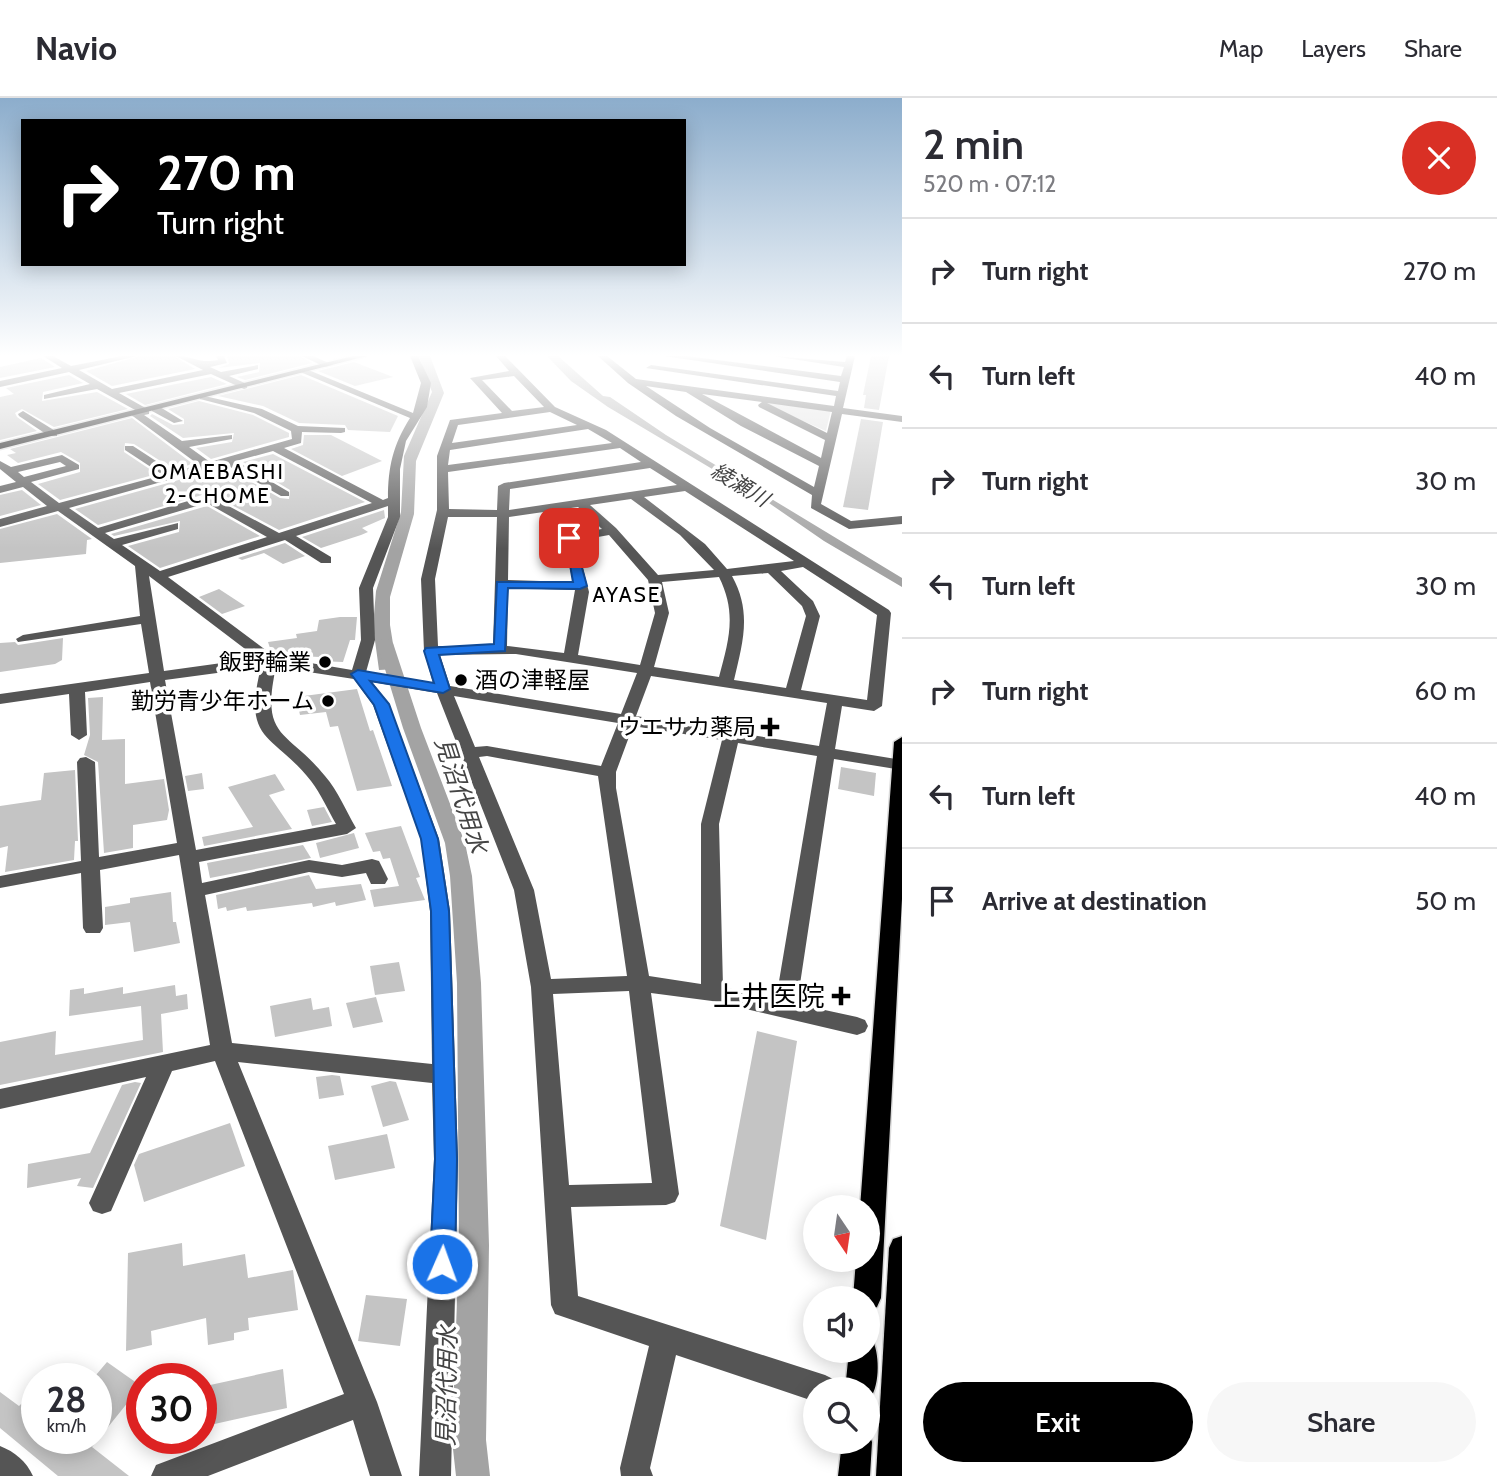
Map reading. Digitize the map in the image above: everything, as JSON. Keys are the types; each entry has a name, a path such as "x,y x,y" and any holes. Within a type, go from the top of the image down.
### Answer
{"main road":[{"path":"0,446 110,420"},
{"path":"868,1286 901,757"},
{"path":"892,1476 902,1248"},
{"path":"854,1476 856,1454"}],"street":[{"path":"32,420 53,434"},
{"path":"154,420 180,445 209,466"},
{"path":"278,420 296,429 341,430"},
{"path":"414,420 401,441 394,469 394,517 366,588 368,676 382,704 430,839 440,911 446,1159 435,1476"},
{"path":"467,420 454,422 442,456 443,513 428,579 431,651 443,689 524,890 542,987 565,1305 803,1383"},
{"path":"431,651 500,648 874,706 884,613 622,445 577,420"},
{"path":"689,420 818,494"},
{"path":"739,420 825,465"},
{"path":"794,420 829,438"},
{"path":"835,420 815,505 849,525 902,520"},
{"path":"687,435 745,424"},
{"path":"445,447 590,426"},
{"path":"0,523 276,448 297,441 296,429"},
{"path":"180,445 229,437"},
{"path":"444,469 622,445"},
{"path":"129,448 171,475"},
{"path":"276,448 380,503"},
{"path":"0,490 75,467 62,458 5,467"},
{"path":"227,461 285,494"},
{"path":"500,648 504,486 651,464"},
{"path":"5,467 55,507 62,508 159,576 270,661"},
{"path":"443,513 505,514 687,486"},
{"path":"634,495 708,551 723,573 739,620 726,682"},
{"path":"96,532 208,499 326,560"},
{"path":"159,576 394,500"},
{"path":"559,1196 666,1194 639,983 607,788 607,772 646,670 662,613 655,579 612,531 581,503"},
{"path":"112,544 174,526"},
{"path":"570,659 580,586 569,538 612,531"},
{"path":"655,579 771,569 808,562"},
{"path":"141,564 147,619 222,1051 362,1402 386,1476"},
{"path":"771,569 808,604 813,616 793,692"},
{"path":"502,584 580,586"},
{"path":"23,639 147,619"},
{"path":"0,882 347,828 319,779 302,759 284,748 267,729 262,695 270,661"},
{"path":"0,699 270,661 827,753 901,757"},
{"path":"76,688 79,735"},
{"path":"785,1009 835,700"},
{"path":"712,993 710,824 731,737"},
{"path":"470,752 487,751 607,772"},
{"path":"86,762 93,928"},
{"path":"194,891 309,866 342,871 373,865 378,879"},
{"path":"542,987 639,983 712,993 857,1026"},
{"path":"0,1099 222,1051 444,1075"},
{"path":"102,1203 163,1064"},
{"path":"637,1476 635,1468 665,1339"},
{"path":"167,1476 362,1402"},
{"path":"0,1461 17,1476"}],"shaded area":[{"path":"802,420 829,420 826,431"}],"water":[{"path":"420,420 433,420 416,461 414,514 390,597 390,625 397,669 379,670 373,626 376,591 401,512 404,456"},
{"name":"綾瀬川","path":"630,420 644,420 902,578 902,587 824,541 766,501"}],"building":[{"path":"0,420 22,420 37,431 0,440"},
{"path":"42,420 82,420 54,427"},
{"path":"123,420 135,420 193,464 173,469 134,444 125,443 124,452 157,474 60,500 38,484 80,472 80,463 61,452 18,463 7,455 16,453 10,449"},
{"path":"156,420 173,425 184,424 184,420 264,420 289,433 289,437 211,459 196,448 232,442 234,433 183,438"},
{"path":"293,420 396,420 390,432 348,430 345,425 299,423"},
{"path":"861,420 883,422 868,510 843,507"},
{"path":"304,435 331,435 382,461 342,476 291,449 303,445"},
{"path":"273,454 365,502 279,530 209,493 98,525 75,509 225,467 280,498 289,499 290,490 243,462"},
{"path":"22,490 41,505 0,516 0,495"},
{"path":"207,506 260,536 160,568 128,546 179,532 180,521 114,536 111,534"},
{"path":"384,510 385,518 362,528 368,532 361,535 321,548 302,537"},
{"path":"57,514 92,539 87,540 86,554 0,563 0,529"},
{"path":"285,543 305,556 283,564 264,553 242,560 238,558"},
{"path":"219,589 245,606 222,614 199,597"},
{"path":"357,617 355,640 350,640 343,662 318,661 320,657 278,655 271,651 268,642 297,638 296,634 317,631 319,620"},
{"path":"63,638 62,660 55,664 0,672 0,643 15,642 18,645"},
{"path":"357,689 392,786 357,791 338,726 330,727 326,712 300,715 296,697"},
{"path":"103,697 102,740 125,739 125,784 164,779 169,810 167,820 133,825 133,848 104,853 98,762 84,755 90,735 88,698"},
{"path":"841,767 876,773 874,796 838,789"},
{"path":"75,770 78,841 75,841 74,860 5,872 8,846 0,848 0,806 41,800 44,773"},
{"path":"202,773 204,789 188,791 185,776"},
{"path":"275,774 285,790 269,795 292,829 204,846 202,837 253,827 228,787"},
{"path":"324,807 332,822 312,826 307,810"},
{"path":"401,826 420,877 416,878 425,900 374,907 370,890 399,886 390,858 383,859 380,851 373,852 365,833"},
{"path":"354,833 359,848 320,858 316,843"},
{"path":"303,845 311,858 210,878 207,863"},
{"path":"309,875 316,889 361,884 366,900 336,906 335,902 313,907 312,903 247,911 246,907 227,911 226,907 218,909 216,895"},
{"path":"171,892 173,922 176,922 180,943 134,952 130,922 105,925 105,907 130,903 130,898"},
{"path":"399,962 405,991 375,995 370,966"},
{"path":"175,985 176,996 187,994 188,1009 161,1014 163,1052 0,1085 0,1042 56,1031 55,1055 143,1040 141,1006 69,1016 70,990 84,988 84,994 123,987 123,994"},
{"path":"376,997 383,1022 353,1028 346,1003"},
{"path":"311,998 313,1010 329,1007 332,1026 275,1037 270,1006"},
{"path":"757,1031 797,1041 766,1240 720,1226"},
{"path":"340,1076 344,1095 319,1099 316,1077"},
{"path":"396,1082 409,1120 383,1127 371,1086"},
{"path":"141,1083 93,1188 77,1186 81,1178 27,1188 28,1164 90,1153 122,1085"},
{"path":"230,1123 245,1166 144,1202 134,1165 139,1154"},
{"path":"387,1134 395,1168 335,1180 328,1146"},
{"path":"182,1243 183,1266 245,1254 248,1278 293,1270 298,1310 248,1318 249,1330 234,1333 234,1340 208,1345 206,1318 151,1331 152,1345 126,1351 128,1253"},
{"path":"366,1295 407,1299 400,1346 358,1341"},
{"path":"112,1366 126,1375 126,1405 112,1422"},
{"path":"283,1369 287,1408 217,1423 217,1383"},
{"path":"0,1392 19,1406 21,1404 21,1445 0,1428"},
{"path":"31,1454 101,1454 129,1476 58,1476"}],"waterway":[{"name":"見沼代用水","path":"385,643 412,728 455,843 461,876 469,983 474,1245 469,1440 473,1476"}],"place":[{"name":"飯野輪業","path":"325,662"},
{"name":"酒の津軽屋","path":"461,680"},
{"name":"勤労青少年ホーム","path":"328,701"},
{"name":"ウエサカ薬局","path":"770,727"},
{"name":"上井医院","path":"841,996"}],"district":[{"name":"OMAEBASHI 2-CHOME","path":"218,484"},
{"name":"AYASE","path":"627,595"}],"route":[{"path":"442,1264 446,1159 440,911 430,839 382,704 358,674 443,689 431,651 500,648 502,584 580,586 569,538"}]}
